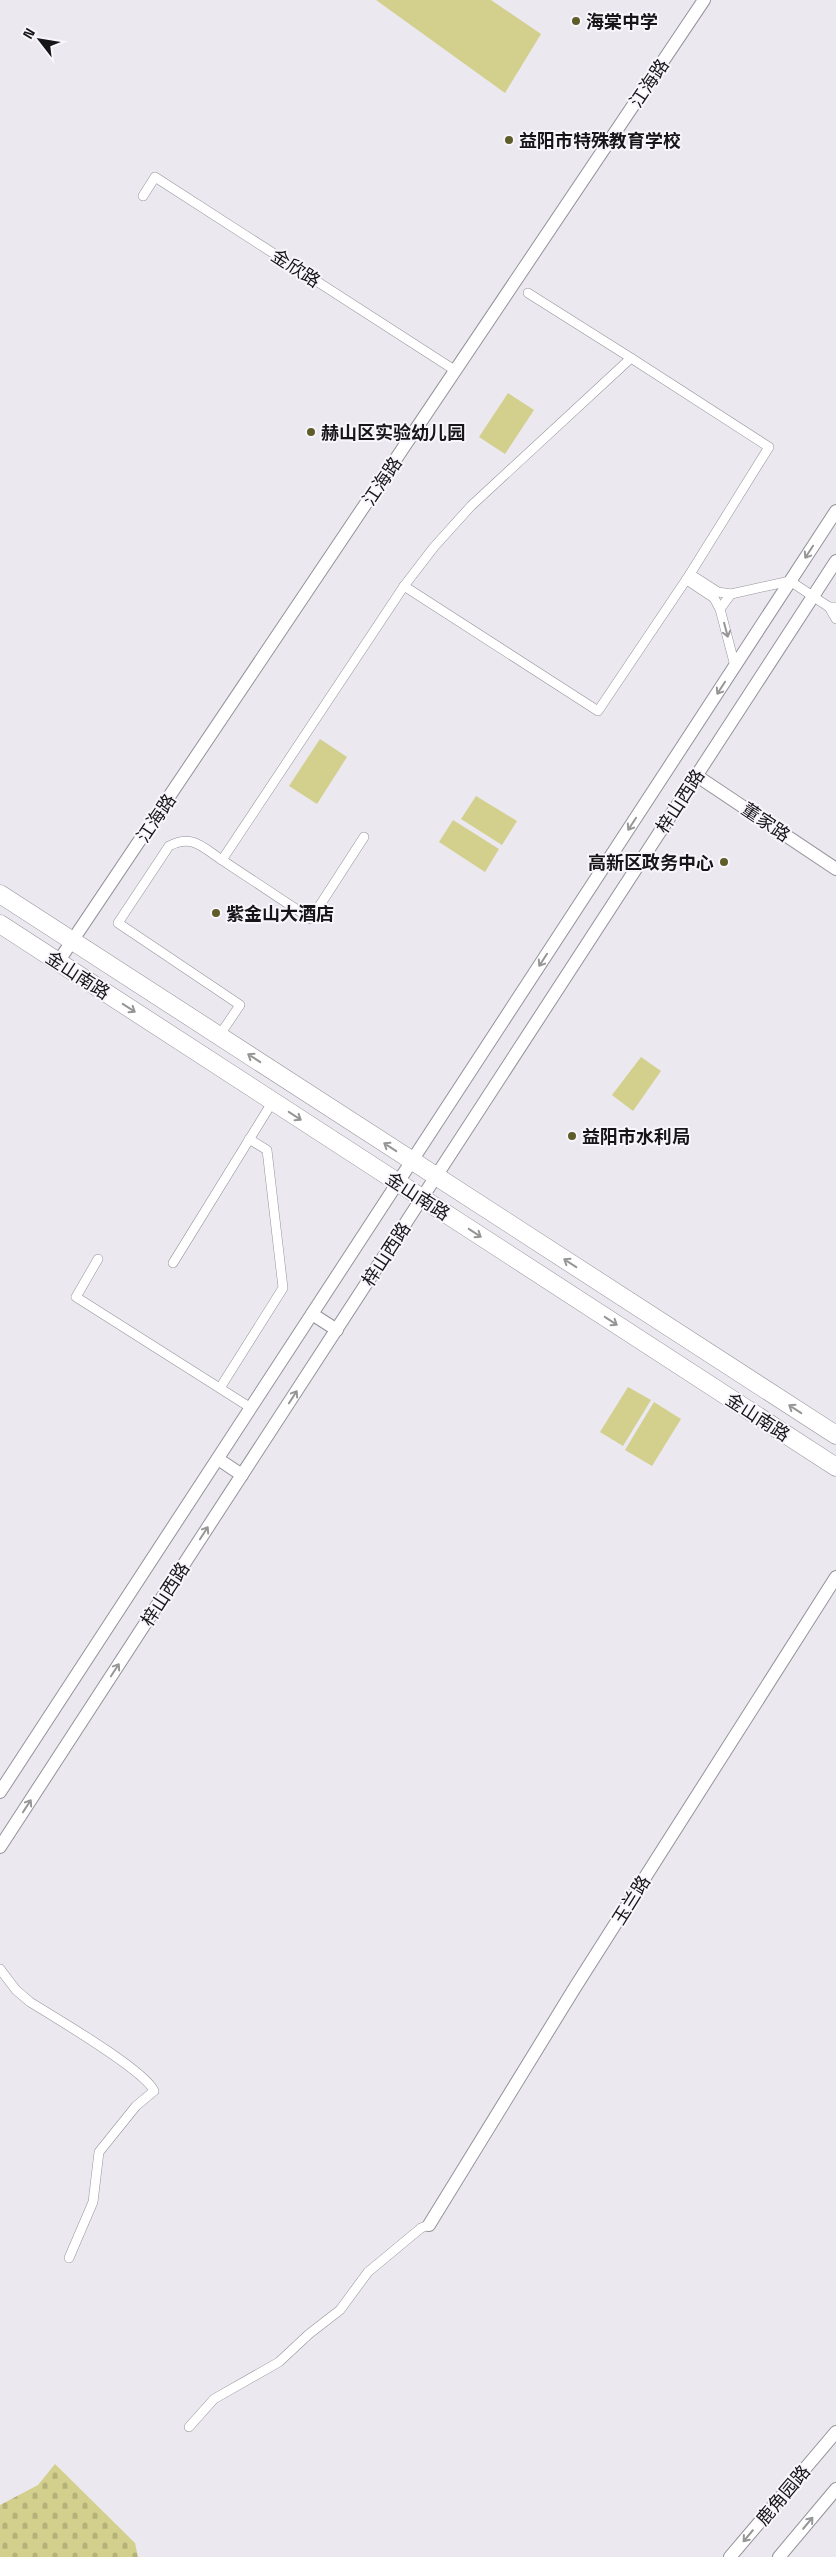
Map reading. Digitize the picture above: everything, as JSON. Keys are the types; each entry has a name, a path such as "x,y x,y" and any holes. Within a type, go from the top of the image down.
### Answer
{"highway":[{"name":"金山南路","path":"0,894 836,1435"},
{"name":"金山南路","path":"0,924 836,1468"}],"street":[{"name":"江海路","path":"58,962 704,0"},
{"name":"金欣路","path":"143,196 155,177 456,371"},
{"path":"404,586 598,710 688,577 769,447 528,293"},
{"path":"222,860 404,586 434,548 471,506 585,403 630,358"},
{"name":"梓山西路","path":"0,1792 836,511"},
{"name":"梓山西路","path":"0,1846 836,561"},
{"path":"688,577 718,592 731,594 790,581 832,607 836,619"},
{"path":"688,577 714,598 720,609 735,666"},
{"path":"720,609 731,594"},
{"name":"董家路","path":"697,776 836,869"},
{"path":"219,1036 240,1005 118,923 169,846 182,839 192,841 310,919 364,838"},
{"path":"172,1263 273,1101"},
{"path":"220,1388 282,1288 267,1150 249,1139"},
{"path":"98,1259 76,1297 251,1408"},
{"path":"312,1314 337,1330"},
{"path":"218,1459 242,1476"},
{"name":"玉兰路","path":"430,2225 574,1990 836,1577"},
{"path":"0,1969 16,1990 30,2002 131,2068 151,2084 154,2091 136,2106 99,2152 93,2202 68,2258"},
{"path":"189,2427 214,2399 279,2362 309,2334 340,2310 368,2272 421,2228 430,2225"},
{"name":"鹿角园路","path":"730,2557 836,2432"},
{"name":"鹿角园路","path":"780,2557 836,2489"}],"green space":[{"path":"376,0 491,0 541,34 505,93"},
{"path":"508,393 534,410 505,454 479,437"},
{"path":"320,739 347,757 317,804 289,786"},
{"path":"476,796 517,821 502,845 461,819"},
{"path":"453,820 499,849 485,872 439,842"},
{"path":"641,1057 661,1071 633,1111 612,1095"},
{"path":"628,1387 651,1400 623,1446 600,1432"},
{"path":"654,1402 681,1419 652,1466 625,1450"},
{"path":"55,2464 135,2543 138,2557 0,2557 0,2505 38,2485"}],"place":[{"name":"海棠中学","path":"576,21"},
{"name":"益阳市特殊教育学校","path":"509,140"},
{"name":"赫山区实验幼儿园","path":"311,432"},
{"name":"高新区政务中心","path":"724,862"},
{"name":"紫金山大酒店","path":"216,913"},
{"name":"益阳市水利局","path":"572,1136"}]}
